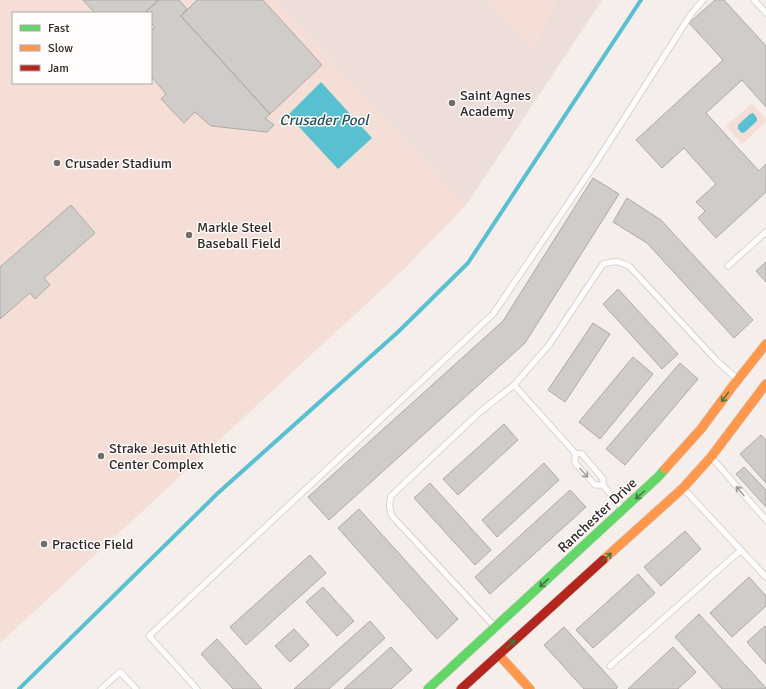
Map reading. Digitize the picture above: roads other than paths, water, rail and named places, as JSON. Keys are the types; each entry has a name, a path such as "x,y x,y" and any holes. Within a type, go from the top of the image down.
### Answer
{"street":[{"name":"Ranchester Drive","path":"461,689 499,655 632,518 658,478 682,453 766,344"},
{"name":"Ranchester Drive","path":"428,689 495,628 632,518 683,488 711,457 766,384"},
{"path":"499,655 530,689"},
{"path":"442,676 449,685"}],"lane":[{"path":"196,689 149,636 493,314 593,167 691,14 703,0"},
{"path":"754,0 766,13"},
{"path":"728,266 766,232"},
{"path":"495,628 392,516 389,509 389,502 391,496 400,486 481,411 514,385 549,345 604,264 613,261 620,261 630,267 716,360 738,380"},
{"path":"514,385 575,453 582,454 603,479 603,485 632,518"},
{"path":"575,453 575,463 579,468 595,486 603,485"},
{"path":"711,457 766,520"},
{"path":"683,488 766,577"},
{"path":"610,666 741,550"},
{"path":"101,689 120,672 136,689"}],"water":[{"name":"Crusader Pool","path":"321,82 372,138 338,169 288,115"},
{"path":"753,113 757,118 757,121 742,133 738,129 738,125"}],"waterway":[{"path":"19,689 218,493 398,332 468,263 641,0"}],"place":[{"name":"Saint Agnes Academy","path":"452,103"},
{"name":"Crusader Stadium","path":"57,163"},
{"name":"Markle Steel Baseball Field","path":"189,235"},
{"name":"Strake Jesuit Athletic Center Complex","path":"101,456"},
{"name":"Practice Field","path":"44,544"}]}
